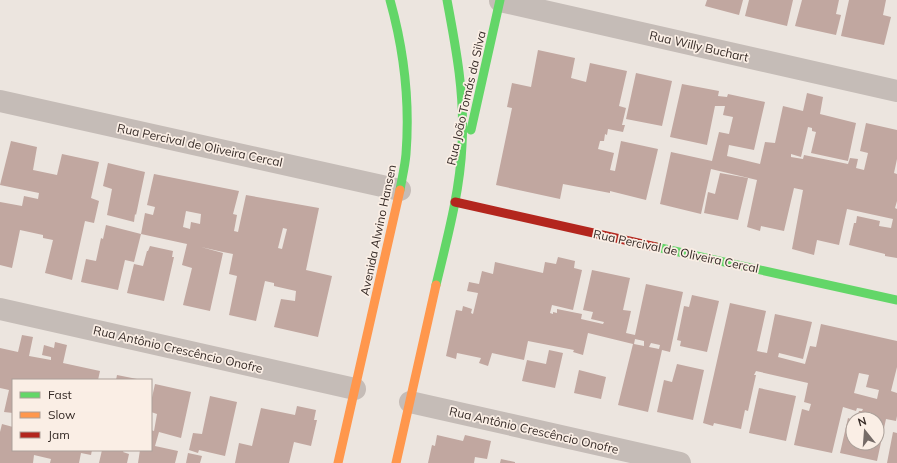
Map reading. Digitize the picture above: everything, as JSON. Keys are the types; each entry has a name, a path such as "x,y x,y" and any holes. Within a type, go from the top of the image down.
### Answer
{"street":[{"name":"Avenida Alwino Hansen","path":"338,463 400,190 406,153 404,73 396,20 390,0"},
{"path":"396,463 455,202 462,145 462,101 458,58 447,0"},
{"name":"Rua João Tomás da Silva","path":"455,202 499,0"},
{"name":"Rua Willy Buchart","path":"499,0 897,91"},
{"name":"Rua Percival de Oliveira Cercal","path":"0,101 400,190"},
{"name":"Rua Percival de Oliveira Cercal","path":"455,202 897,300"},
{"name":"Rua Antônio Crescêncio Onofre","path":"0,309 355,389"},
{"name":"Rua Antônio Crescêncio Onofre","path":"410,402 680,463"}],"building":[{"path":"707,0 743,0 739,15 705,6"},
{"path":"749,0 793,0 787,26 745,16"},
{"path":"802,0 839,0 836,14 841,15 836,35 795,26"},
{"path":"849,0 886,0 883,15 891,17 884,45 841,36"},
{"path":"538,50 575,58 571,78 586,82 590,63 627,71 619,106 626,108 622,125 625,125 623,132 608,129 607,135 605,134 604,141 600,141 598,149 614,153 610,170 615,171 621,141 658,149 646,200 610,191 610,193 563,184 560,199 496,185 512,108 507,107 512,83 531,87"},
{"path":"636,73 672,81 662,126 626,119"},
{"path":"682,84 719,91 718,96 727,97 728,94 765,102 754,150 729,145 727,156 760,164 765,142 775,143 783,106 803,111 807,93 823,97 820,114 856,123 848,161 811,153 816,132 812,131 812,128 808,127 801,157 791,154 791,157 803,159 804,155 848,164 850,158 858,159 856,168 864,170 868,153 860,151 866,123 897,130 897,159 894,173 897,174 897,201 895,208 897,209 897,258 885,256 885,254 849,245 857,216 880,221 879,226 891,228 893,219 847,209 839,245 817,240 814,255 792,249 803,190 794,188 784,231 761,226 760,231 747,227 757,180 711,169 701,214 660,204 671,152 712,161 719,132 729,134 733,117 723,115 725,106 715,106 707,145 670,137"},
{"path":"11,141 37,147 33,170 57,175 62,154 99,162 91,198 99,201 94,223 85,221 72,280 45,273 53,240 43,238 43,235 20,230 12,268 0,265 0,202 22,206 24,196 38,199 39,193 0,185"},
{"path":"108,163 145,172 134,222 107,215 112,189 103,186"},
{"path":"720,173 748,178 738,220 704,213 708,192 715,194"},
{"path":"154,174 239,191 233,214 237,215 234,231 238,232 246,195 319,208 306,270 332,276 318,337 274,327 281,299 295,301 296,291 274,286 274,283 265,281 256,321 229,315 237,276 229,274 233,254 201,247 223,253 210,311 183,305 192,268 182,265 187,244 141,234 145,213 153,215 155,207 147,205","holes":["186,211 201,214 200,224 191,222 190,229 183,227","283,228 287,229 282,249 278,248"]},
{"path":"106,225 141,234 134,262 125,260 118,290 81,282 86,259 96,261 101,238 103,239"},
{"path":"150,246 173,251 172,257 174,257 164,301 127,293 134,264 143,266"},
{"path":"558,257 575,261 574,268 582,270 573,310 552,305 550,313 557,313 557,309 582,314 581,319 603,324 604,322 591,319 593,312 583,310 592,270 630,278 623,310 631,311 626,333 635,335 646,284 683,292 670,352 662,350 648,412 618,405 633,344 588,333 583,355 573,352 574,350 528,341 524,360 492,353 488,366 479,363 481,358 457,353 456,359 446,356 456,310 462,311 463,306 472,309 471,313 473,314 478,293 467,291 469,282 479,284 482,271 493,274 495,262 543,273 545,262 556,264","holes":["635,339 644,341 644,346 634,344","651,343 660,345 659,349 649,347"]},
{"path":"692,295 719,301 707,352 680,346 681,341 677,340 684,306 689,307"},
{"path":"730,303 766,311 757,351 767,353 775,314 812,322 803,359 779,353 778,357 805,364 810,346 816,347 821,324 897,341 897,367 891,391 897,393 896,421 886,419 885,424 885,411 862,411 863,409 857,408 856,411 843,407 832,453 794,445 802,409 809,411 811,404 804,402 808,383 756,371 748,411 745,410 741,429 714,423 713,426 703,423","holes":["859,373 869,375 866,387 879,390 877,399 854,393"]},
{"path":"22,335 33,337 29,356 51,360 51,357 42,355 44,345 54,348 55,342 67,345 63,363 100,371 98,379 12,379 12,413 4,412 9,390 0,388 0,348 18,352"},
{"path":"549,350 563,353 555,388 522,381 527,360 546,364"},
{"path":"677,364 704,370 693,420 657,412 664,380 672,382"},
{"path":"579,370 606,377 601,399 574,393"},
{"path":"117,375 137,379 116,379"},
{"path":"155,384 191,392 181,438 159,432 155,446 178,451 175,463 138,463 140,451 152,451 152,430 154,431 157,414 152,412 152,398"},
{"path":"759,388 796,396 786,441 749,433"},
{"path":"210,396 237,402 225,456 199,450 198,453 189,450 193,433 202,434"},
{"path":"297,406 316,410 314,420 317,420 311,446 294,442 289,463 235,463 239,443 252,446 261,408 295,415"},
{"path":"2,424 12,427 12,451 92,451 91,455 81,453 79,463 50,463 51,459 34,455 33,463 0,463 0,432"},
{"path":"845,431 845,451 879,451 877,461 840,453"},
{"path":"893,432 897,433 897,463 887,463"},
{"path":"437,435 463,441 465,435 491,441 487,459 475,457 474,463 428,463 432,445 435,446"},
{"path":"102,451 124,451 129,454 127,463 99,463"},
{"path":"188,453 202,456 200,463 186,463"},
{"path":"501,459 515,462 515,463 500,463"}],"traffic: fast":[{"path":"390,0 399,38 405,76 407,135 406,154 400,190"},
{"path":"436,285 456,198 461,163 463,126 461,90 447,0"},
{"path":"471,130 500,0"},
{"path":"656,247 897,300"}],"traffic: slow":[{"path":"338,463 400,190"},
{"path":"396,463 436,285"}],"traffic: jam":[{"path":"455,202 656,247"}]}
